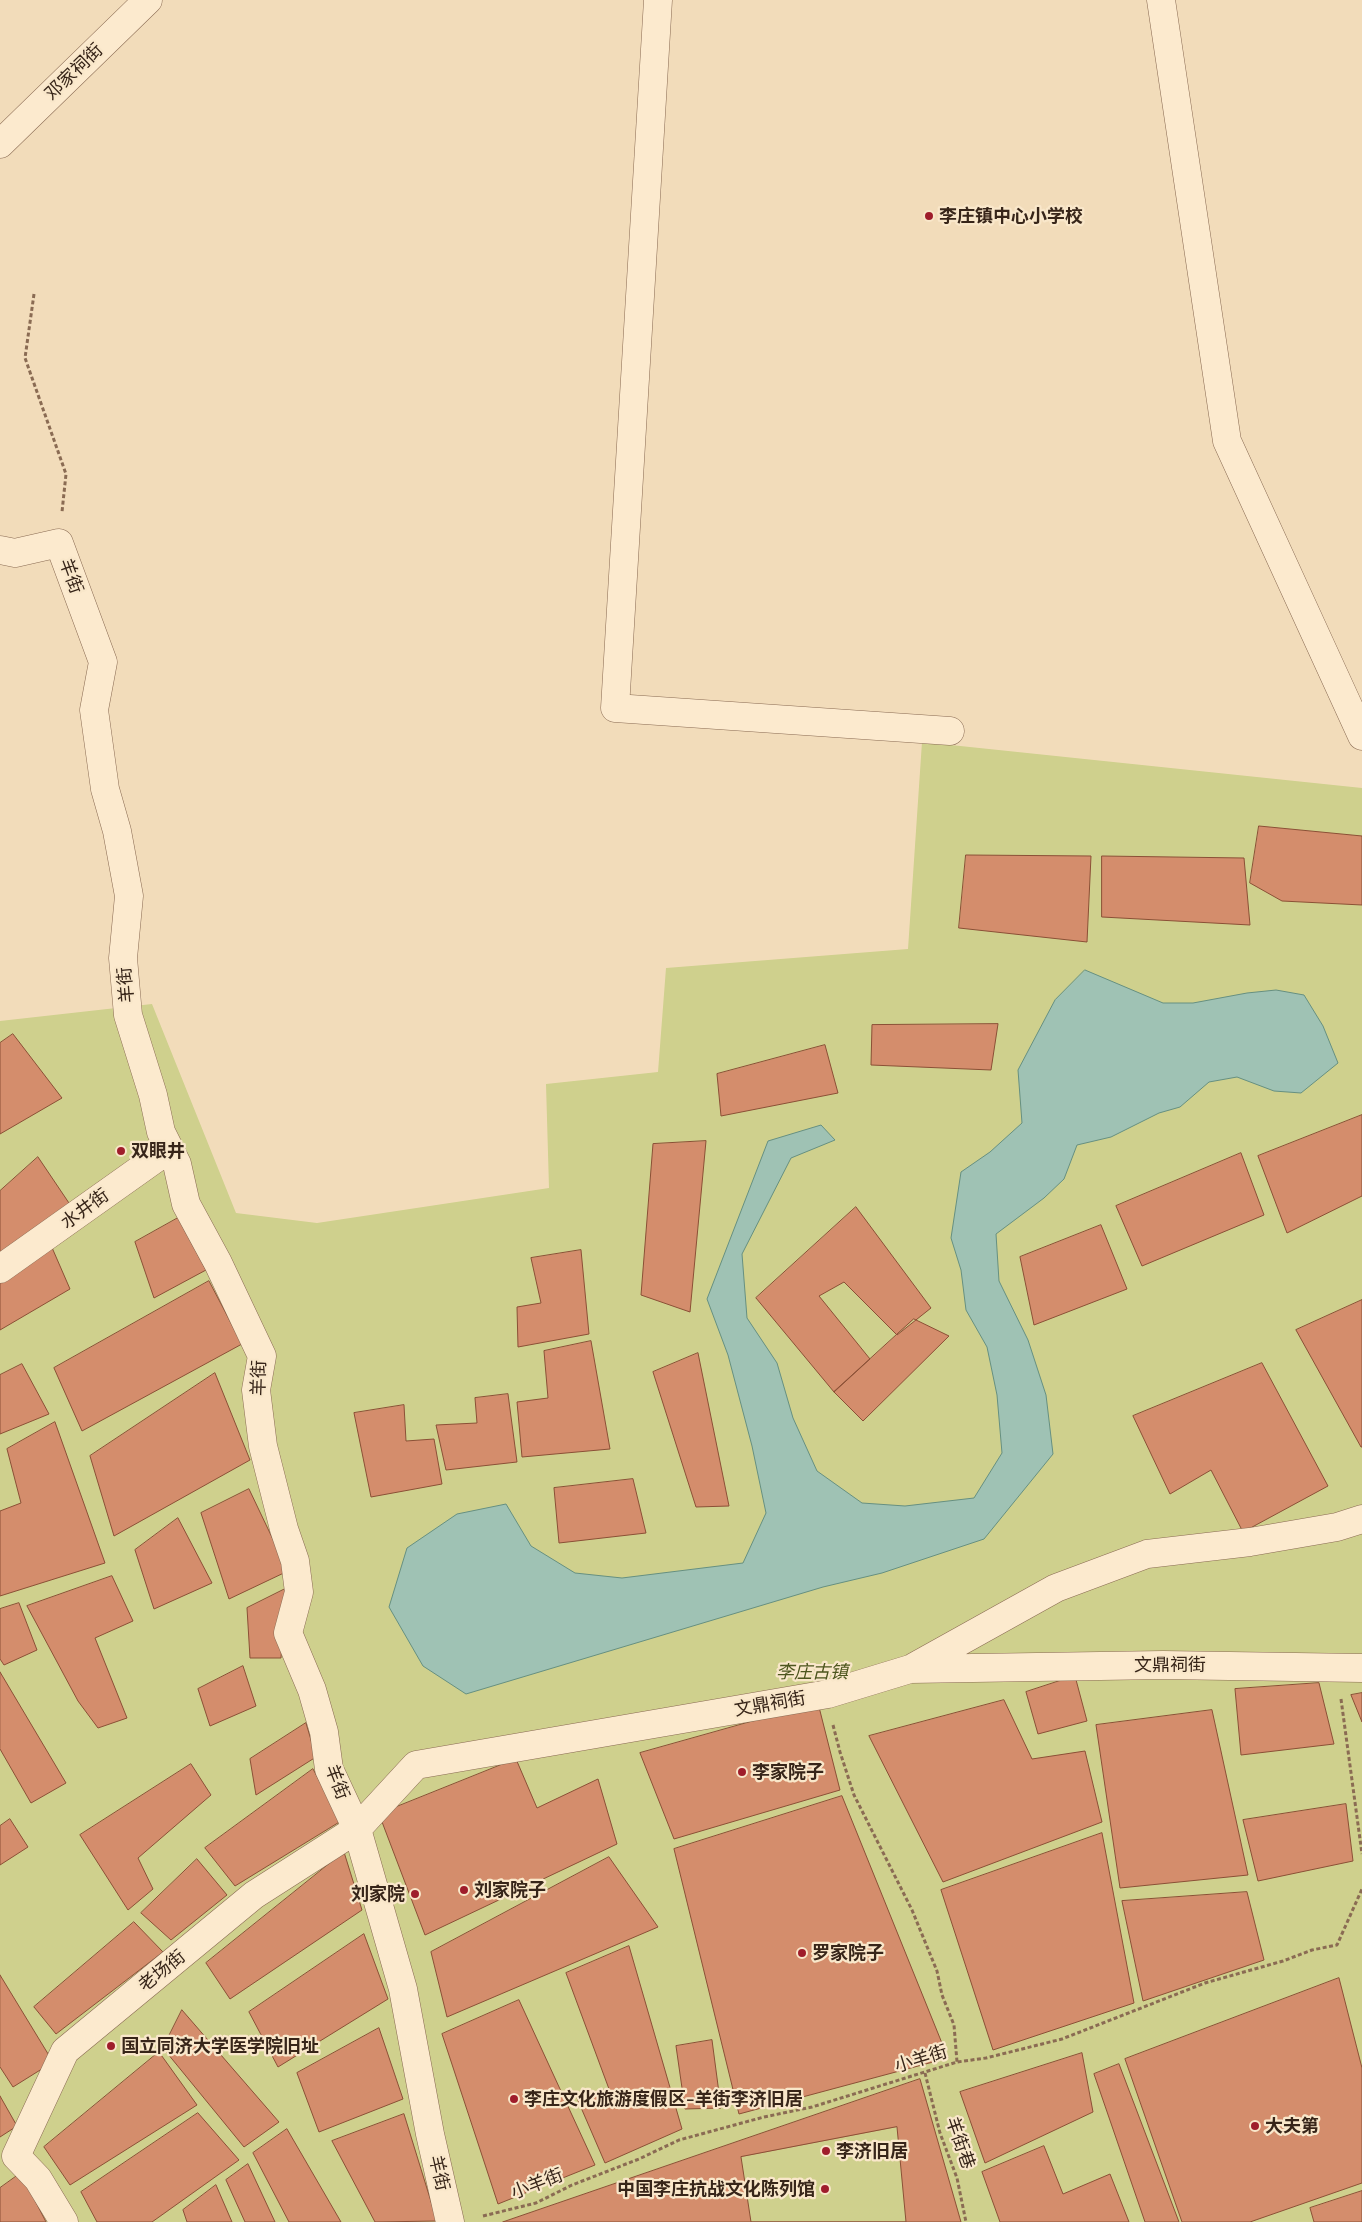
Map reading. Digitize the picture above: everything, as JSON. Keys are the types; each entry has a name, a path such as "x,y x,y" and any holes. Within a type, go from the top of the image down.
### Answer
{"street":[{"name":"邓家祠街","path":"0,144 148,0"},
{"path":"658,0 615,708 950,731"},
{"path":"1161,0 1227,441 1362,736"},
{"path":"0,550 15,553 59,543"},
{"name":"羊街","path":"59,543 103,662 94,710 105,789 117,831 129,896 123,958 128,1016 144,1063 161,1132 177,1164 186,1204 218,1263 262,1356 256,1390 263,1446 294,1562 300,1592 288,1633 312,1690 324,1732 330,1769 357,1829 403,1989 430,2134 450,2222"},
{"name":"水井街","path":"0,1269 169,1148"},
{"path":"910,1669 1056,1588 1147,1554 1279,1537 1337,1527 1362,1519"},
{"name":"文鼎祠街","path":"357,1829 416,1765 828,1694 910,1669 1163,1665 1350,1668"},
{"name":"老场街","path":"8,2160 65,2050 254,1895 357,1829"},
{"path":"8,2160 38,2179 64,2222"}],"path":[{"path":"34,294 25,358 66,474 59,543"},
{"path":"1350,1668 1362,1854"},
{"path":"828,1694 835,1734 854,1796 912,1910 937,1971 942,1995 954,2025 957,2062"},
{"name":"小羊街","path":"477,2217 536,2203 572,2185 639,2159 679,2140 764,2116 812,2107 957,2062 986,2058 1062,2039 1205,1983 1283,1961 1312,1950 1337,1945 1362,1890"},
{"name":"羊街巷","path":"925,2072 940,2133 957,2178 966,2222"}],"green space":[{"name":"李庄古镇","path":"922,742 1362,788 1362,2222 0,2222 0,1021 152,1004 236,1213 317,1223 549,1188 546,1084 658,1072 666,968 908,949"}],"shaded area":[{"path":"1085,970 1163,1003 1193,1003 1247,993 1276,990 1304,995 1323,1026 1338,1063 1301,1093 1274,1091 1237,1077 1209,1082 1180,1107 1159,1113 1111,1137 1077,1145 1064,1179 1044,1198 996,1234 999,1281 1028,1340 1046,1395 1053,1454 984,1539 882,1573 823,1587 466,1694 423,1666 389,1607 407,1548 457,1514 506,1504 531,1546 575,1573 622,1578 743,1563 766,1513 752,1446 728,1355 707,1299 768,1141 821,1125 835,1140 791,1158 742,1254 747,1318 777,1363 793,1418 817,1471 862,1503 905,1506 974,1498 1002,1453 997,1395 987,1347 966,1310 961,1270 951,1238 961,1172 990,1152 1022,1123 1018,1070 1055,1000"}],"building":[{"path":"1259,826 1362,836 1362,905 1282,901 1250,883"},
{"path":"966,855 1091,856 1087,942 959,928"},
{"path":"1102,856 1244,858 1250,925 1102,917"},
{"path":"998,1024 991,1070 871,1065 872,1025"},
{"path":"13,1034 62,1098 0,1134 0,1043"},
{"path":"825,1045 838,1093 721,1116 717,1074"},
{"path":"1362,1115 1362,1196 1287,1233 1258,1156"},
{"path":"706,1141 690,1312 641,1295 653,1144"},
{"path":"1241,1153 1264,1215 1142,1266 1116,1206"},
{"path":"38,1157 71,1206 0,1253 0,1191"},
{"path":"856,1207 931,1308 897,1335 844,1282 819,1296 870,1359 834,1392 756,1298"},
{"path":"178,1218 206,1270 154,1298 135,1242"},
{"path":"1101,1225 1127,1289 1034,1325 1020,1257"},
{"path":"50,1243 70,1289 0,1330 0,1281"},
{"path":"581,1250 589,1334 518,1347 517,1307 541,1303 531,1258"},
{"path":"209,1281 242,1344 82,1431 54,1368"},
{"path":"1362,1300 1362,1447 1361,1447 1296,1330"},
{"path":"914,1319 949,1336 863,1421 834,1392"},
{"path":"591,1341 610,1449 522,1457 517,1402 548,1398 544,1351"},
{"path":"698,1353 729,1506 696,1507 653,1372"},
{"path":"1262,1363 1328,1486 1243,1532 1211,1470 1170,1494 1133,1416"},
{"path":"22,1364 49,1414 0,1434 0,1375"},
{"path":"215,1373 250,1460 114,1536 90,1456"},
{"path":"508,1394 517,1462 446,1470 436,1425 477,1423 475,1398"},
{"path":"404,1405 406,1441 434,1439 442,1484 371,1497 354,1413"},
{"path":"55,1422 105,1563 0,1596 0,1511 21,1503 7,1449"},
{"path":"633,1479 646,1533 559,1543 554,1488"},
{"path":"249,1489 288,1571 229,1599 201,1513"},
{"path":"178,1518 212,1583 154,1609 135,1550"},
{"path":"112,1576 133,1621 95,1638 127,1718 98,1728 78,1701 27,1606"},
{"path":"285,1589 281,1658 250,1658 247,1608"},
{"path":"19,1603 37,1650 4,1665 0,1659 0,1609"},
{"path":"243,1666 256,1706 210,1726 198,1689"},
{"path":"0,1672 66,1783 31,1803 0,1749"},
{"path":"1075,1676 1087,1721 1038,1734 1026,1692"},
{"path":"1319,1683 1334,1744 1241,1755 1235,1689"},
{"path":"1362,1693 1362,1722 1351,1695"},
{"path":"1004,1700 1032,1759 1085,1751 1102,1822 943,1882 869,1736"},
{"name":"李家院子","path":"818,1703 840,1790 674,1839 640,1753"},
{"path":"1212,1710 1248,1875 1120,1888 1096,1725"},
{"path":"306,1723 316,1757 256,1795 250,1759"},
{"name":"刘家院子","path":"516,1759 537,1808 598,1779 617,1844 425,1935 379,1814"},
{"path":"191,1764 211,1795 138,1858 153,1889 128,1910 80,1835"},
{"path":"313,1769 341,1821 235,1886 205,1848"},
{"name":"罗家院子","path":"842,1796 948,2058 739,2114 674,1849"},
{"path":"1346,1804 1353,1861 1258,1881 1243,1820"},
{"path":"10,1819 28,1847 0,1865 0,1826"},
{"path":"1102,1833 1134,2003 993,2050 941,1890"},
{"path":"344,1852 362,1910 230,1999 206,1963"},
{"path":"609,1857 658,1927 447,2017 431,1952"},
{"path":"197,1859 227,1895 171,1940 141,1913"},
{"path":"1247,1892 1264,1960 1143,2001 1122,1901"},
{"path":"134,1922 163,1952 56,2034 34,2007"},
{"path":"364,1934 388,1999 278,2067 249,2012"},
{"path":"629,1946 682,2129 605,2163 576,2096 609,2089 566,1973"},
{"path":"0,1975 53,2062 13,2087 0,2067"},
{"name":"大夫第","path":"1339,1978 1362,2068 1362,2183 1250,2222 1182,2222 1125,2059"},
{"name":"李庄文化旅游度假区-羊街李济旧居","path":"519,2000 595,2165 498,2204 442,2034"},
{"path":"182,2010 279,2122 244,2147 163,2048"},
{"path":"379,2028 403,2099 319,2132 297,2073"},
{"path":"712,2040 721,2108 685,2109 676,2046"},
{"path":"159,2052 197,2105 70,2185 44,2147"},
{"path":"1082,2053 1093,2112 985,2163 960,2092"},
{"path":"1119,2064 1179,2222 1145,2222 1094,2074"},
{"name":"李济旧居","path":"920,2079 961,2222 503,2222"},
{"path":"0,2096 17,2126 0,2137"},
{"path":"198,2113 239,2160 152,2222 97,2222 81,2192"},
{"path":"404,2114 437,2221 375,2222 332,2141"},
{"name":"中国李庄抗战文化陈列馆","path":"897,2127 906,2222 751,2222 741,2157"},
{"path":"287,2129 341,2222 289,2222 253,2153"},
{"path":"1044,2146 1063,2194 1110,2174 1129,2222 1000,2222 982,2172"},
{"path":"248,2164 275,2222 245,2222 226,2180"},
{"path":"21,2173 46,2222 0,2222 0,2188"},
{"path":"216,2185 232,2222 187,2222 183,2210"},
{"path":"1362,2191 1362,2222 1314,2222 1310,2208"}],"place":[{"name":"李庄镇中心小学校","path":"929,216"},
{"name":"双眼井","path":"121,1151"},
{"name":"李家院子","path":"742,1772"},
{"name":"刘家院子","path":"464,1890"},
{"name":"刘家院","path":"415,1894"},
{"name":"罗家院子","path":"802,1953"},
{"name":"国立同济大学医学院旧址","path":"111,2046"},
{"name":"李庄文化旅游度假区-羊街李济旧居","path":"514,2099"},
{"name":"大夫第","path":"1255,2126"},
{"name":"李济旧居","path":"826,2151"},
{"name":"中国李庄抗战文化陈列馆","path":"825,2189"}]}
